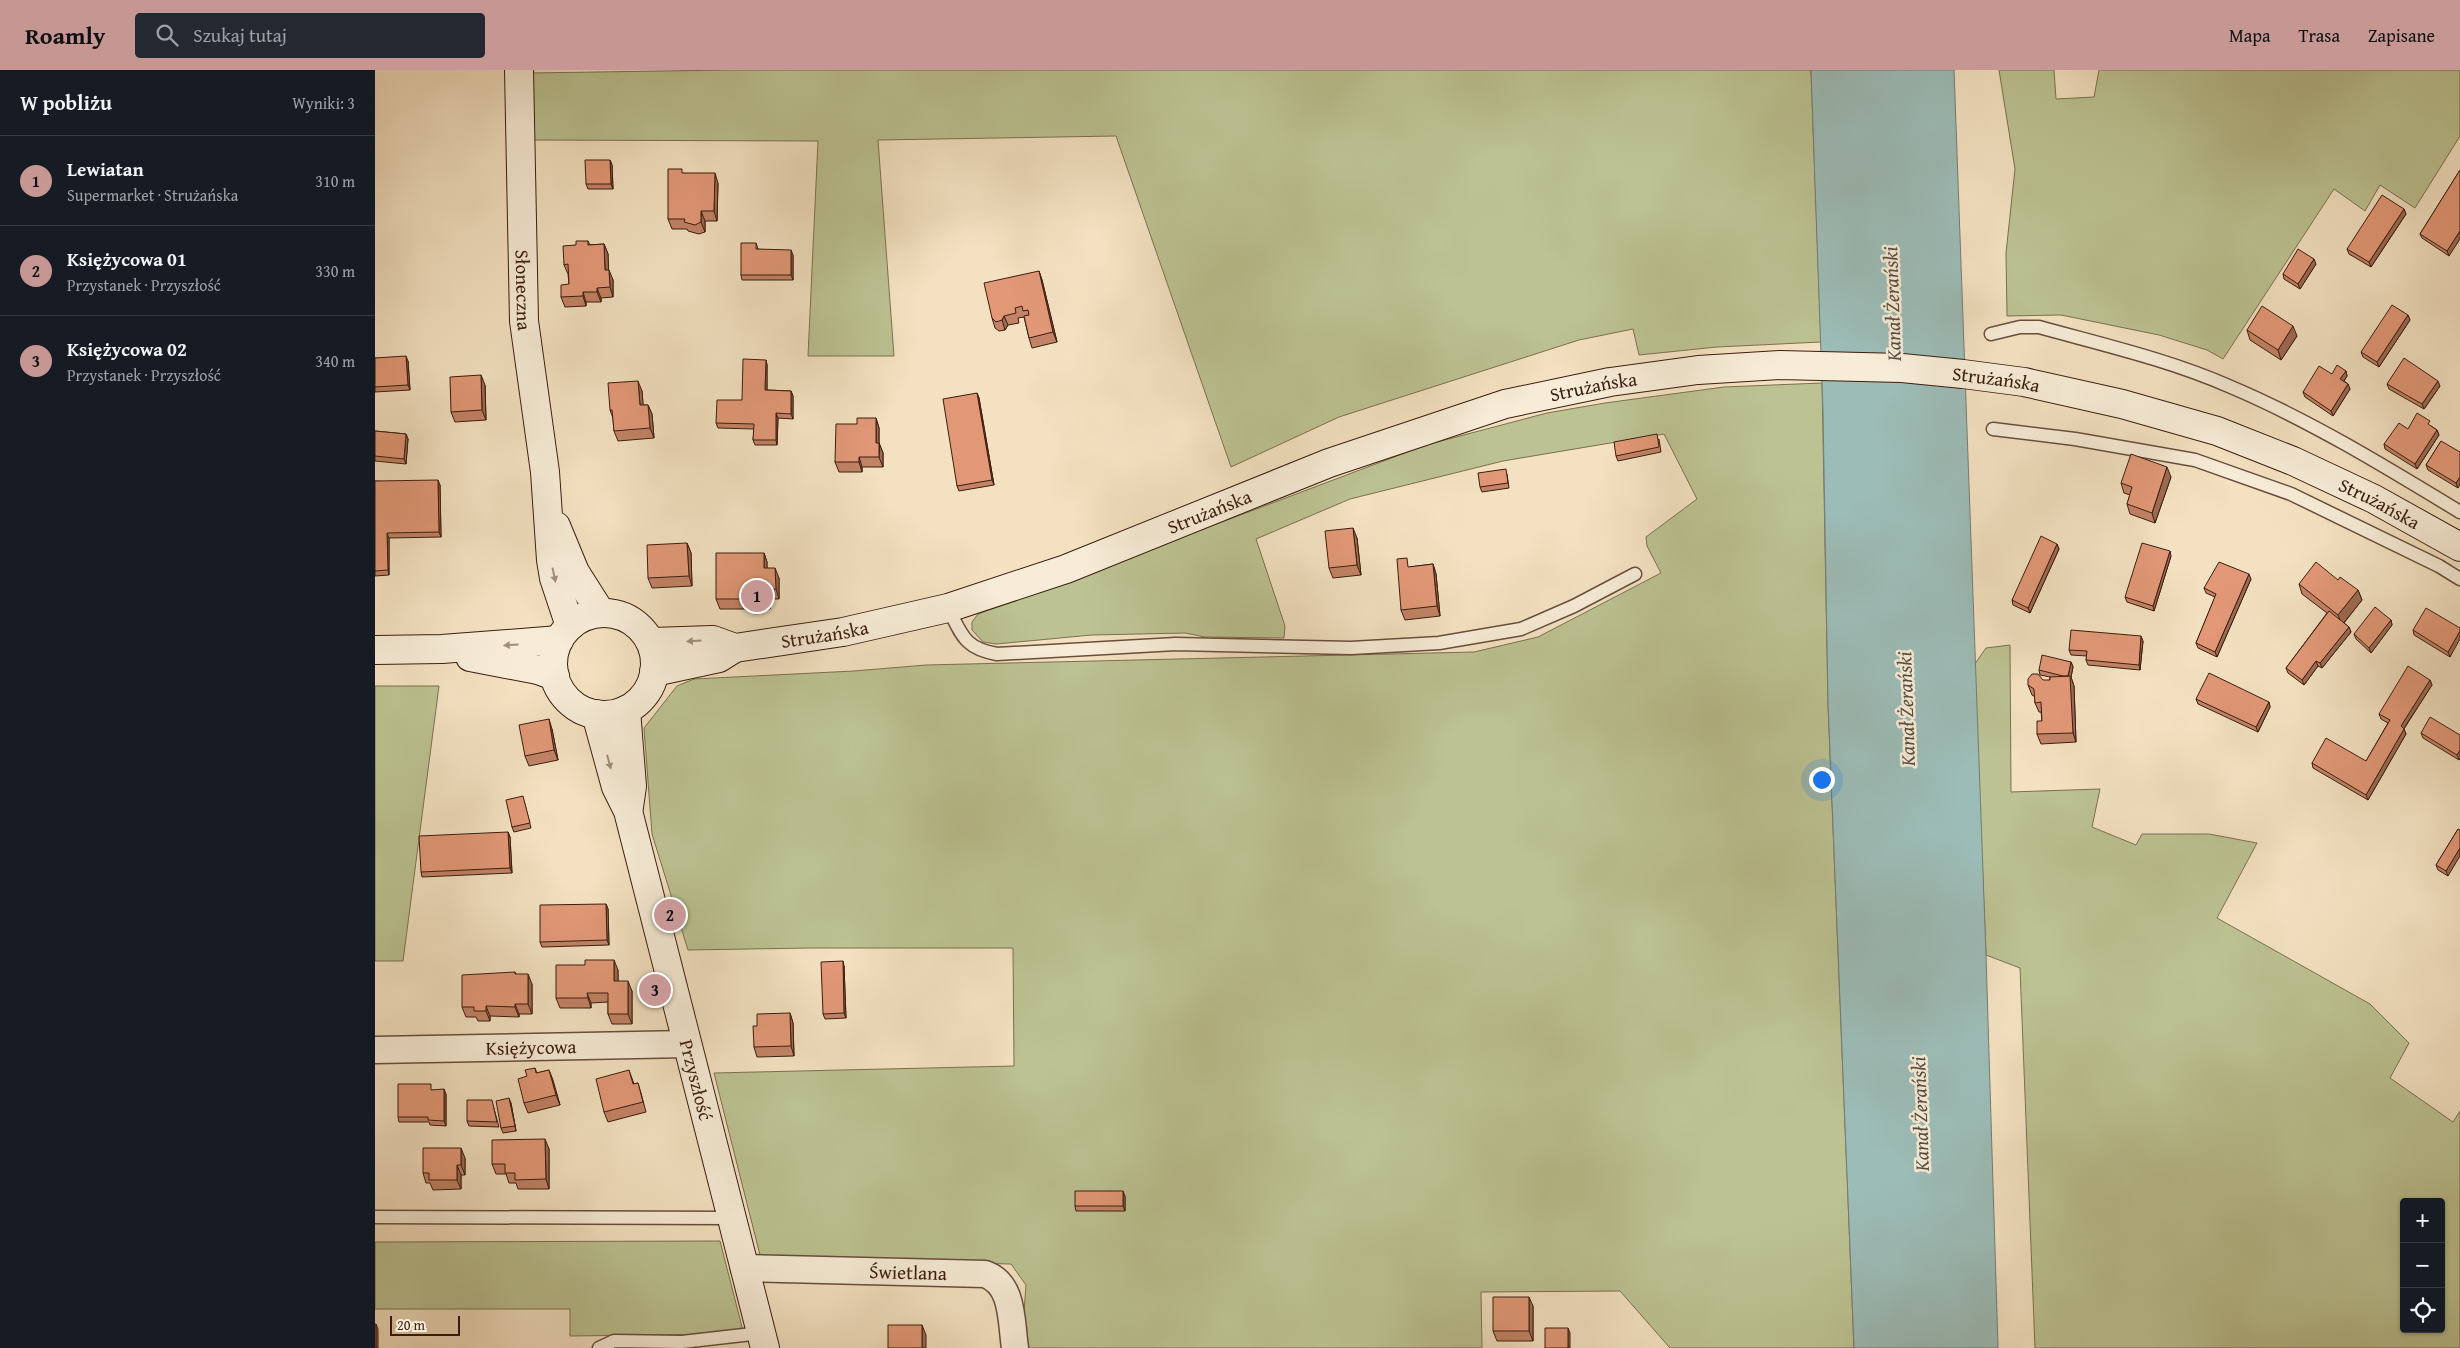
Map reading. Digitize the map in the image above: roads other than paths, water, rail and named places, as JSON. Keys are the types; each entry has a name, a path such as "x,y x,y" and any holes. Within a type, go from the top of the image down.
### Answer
{"main road":[{"name":"Słoneczna","path":"519,70 524,321 548,509 554,578 565,633"},
{"name":"Strużańska","path":"655,672 719,658 735,648 843,632 948,608 1066,570 1329,463 1505,404 1630,379 1698,370 1779,365 1902,368 2024,382 2122,404 2217,431 2293,461 2375,499 2460,547"},
{"name":"Słoneczna","path":"548,509 575,572 601,613"},
{"path":"601,613 616,614 631,620 643,630 651,642 655,659 655,672 649,688 639,701 626,710 611,714 596,714 582,710 569,701 555,676 553,662 565,633 585,616 601,613"},
{"path":"375,650 442,649 565,633"},
{"name":"Strużańska","path":"651,642 713,640 735,648"},
{"path":"442,649 480,660 538,670 555,676"},
{"name":"Przyszłość","path":"626,710 632,786 628,812"},
{"name":"Przyszłość","path":"596,714 616,787 628,812 763,1341"}],"street":[{"name":"Księżycowa","path":"375,1050 687,1044"},
{"name":"Świetlana","path":"745,1268 985,1274 996,1278 1005,1288 1015,1348"}],"lane":[{"path":"1991,334 2020,327 2039,328 2158,360 2229,386 2299,418 2460,512"},
{"path":"1993,429 2075,439 2195,460 2291,494 2439,566 2460,579"},
{"path":"948,608 966,642 981,651 997,654 1176,644 1351,648 1439,643 1521,629 1574,606 1635,574"},
{"path":"375,1216 731,1218"},
{"path":"599,1348 614,1341 763,1341"}],"water":[{"name":"Kanał Żerański","path":"1811,70 1954,70 1986,955 1998,1348 1854,1348 1828,703 1823,411"}],"place":[{"name":"Lewiatan","path":"757,596"},
{"name":"Księżycowa 01","path":"670,915"},
{"name":"Księżycowa 02","path":"655,990"}]}
